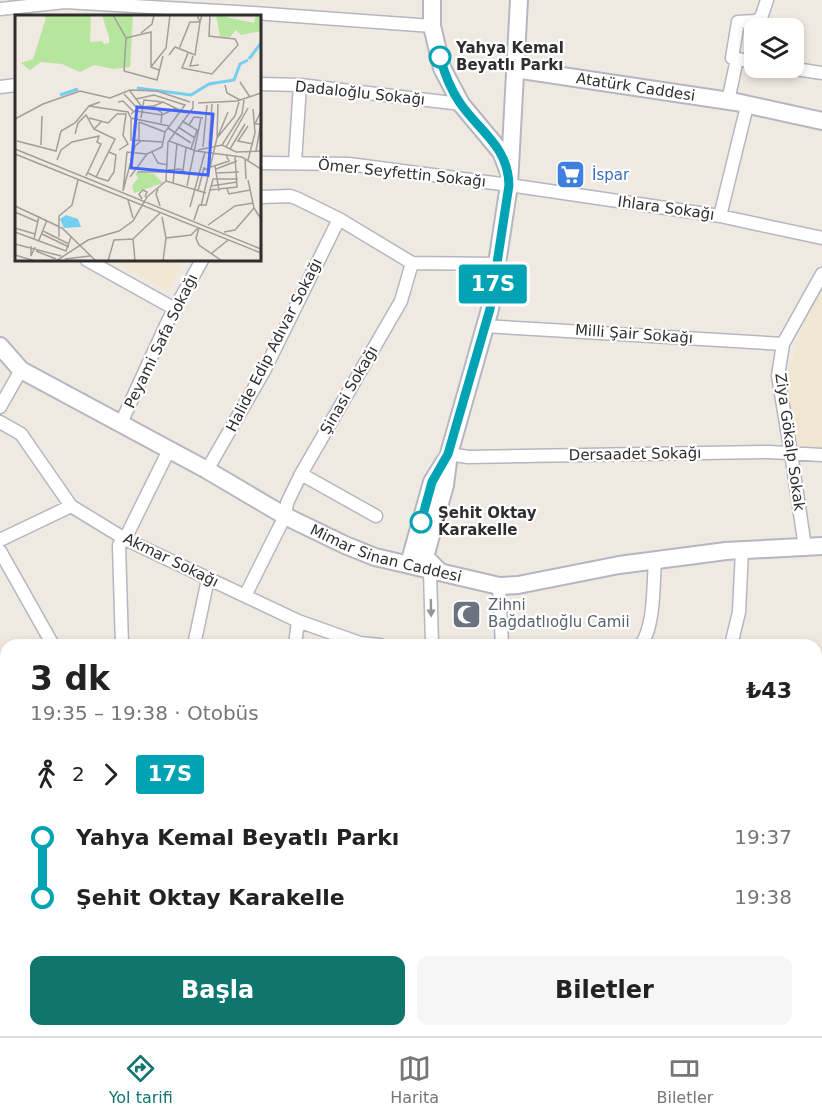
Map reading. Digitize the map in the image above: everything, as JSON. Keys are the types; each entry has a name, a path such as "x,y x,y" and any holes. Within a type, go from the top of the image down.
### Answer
{"street":[{"path":"432,0 432,26 442,68 461,104 501,152 509,178"},
{"path":"432,639 435,572 424,557 445,485 448,454 490,309 509,178 519,0"},
{"path":"744,60 732,58 738,22 755,21 761,18 767,0"},
{"path":"0,9 65,1 253,10 432,26"},
{"path":"728,101 737,59"},
{"name":"Atatürk Caddesi","path":"515,69 728,101 822,121"},
{"path":"804,70 822,73"},
{"name":"Dadaloğlu Sokağı","path":"261,84 300,85 461,104"},
{"path":"0,87 15,85"},
{"path":"295,162 300,85"},
{"path":"720,216 747,106"},
{"path":"479,125 490,128 504,123 512,109"},
{"name":"Ömer Seyfettin Sokağı","path":"261,163 349,164 509,178"},
{"name":"Ihlara Sokağı","path":"509,178 720,216 822,238"},
{"path":"261,197 290,196 296,198 339,219 412,263 496,264"},
{"name":"Halide Edip Adıvar Sokağı","path":"207,470 264,371 339,219"},
{"path":"89,261 175,309"},
{"name":"Peyami Safa Sokağı","path":"121,423 175,309 201,261"},
{"name":"Şinasi Sokağı","path":"245,596 285,516 287,503 301,474 401,301 412,263"},
{"name":"Ziya Gökalp Sokak","path":"804,547 791,453 777,376 783,344 822,274"},
{"name":"Milli Şair Sokağı","path":"484,326 783,344"},
{"name":"Mimar Sinan Caddesi","path":"0,346 21,370 207,470 285,516 375,557 435,572 500,586 518,585 655,560 742,550 822,546"},
{"path":"0,407 21,370"},
{"name":"Akmar Sokağı","path":"0,422 21,434 71,506 124,539 298,621 349,639"},
{"path":"122,639 119,545 169,450"},
{"name":"Dersaadet Sokağı","path":"448,454 468,458 791,453 822,455"},
{"path":"409,564 432,482 448,454"},
{"path":"301,474 376,516"},
{"path":"0,540 71,506"},
{"path":"732,639 739,612 742,550"},
{"path":"0,551 50,639"},
{"path":"645,639 651,608 655,560"},
{"path":"195,639 208,579"},
{"path":"500,586 502,639"},
{"path":"296,639 298,621"},
{"path":"822,727 822,732"}],"shaded area":[{"path":"112,261 183,261 168,290"},
{"path":"822,289 822,449 799,447 791,425 785,382 807,314"}],"bus line":[{"name":"17S","path":"421,522 432,482 448,454 490,309 509,185 509,171 501,152 461,104 442,68 440,57"}],"place":[{"name":"Yahya Kemal Beyatlı Parkı","path":"440,57"},
{"name":"İspar","path":"571,175"},
{"name":"Şehit Oktay Karakelle","path":"421,522"},
{"name":"Zihni Bağdatlıoğlu Camii","path":"467,614"}]}
